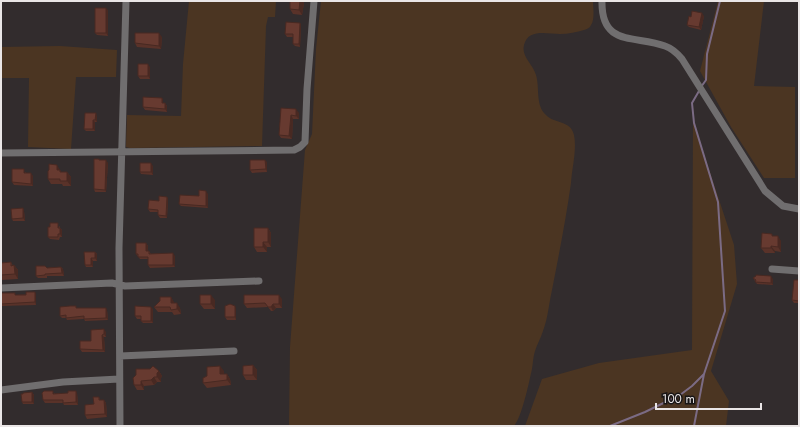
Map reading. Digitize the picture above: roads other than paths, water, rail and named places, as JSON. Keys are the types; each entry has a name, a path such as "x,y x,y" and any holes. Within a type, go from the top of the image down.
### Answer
{"street":[{"path":"120,426 119,248 126,1"},
{"path":"1,153 294,150 305,142 307,89 314,1"},
{"path":"602,1 604,19 608,27 614,33 622,37 664,45 682,58 706,94 765,191 783,206 792,209 799,209"},
{"path":"772,269 799,271"},
{"path":"1,288 112,282 125,286 259,281"},
{"path":"120,356 234,351"},
{"path":"1,390 62,382 119,379"}],"waterway":[{"path":"701,87 706,80 707,54 720,1"},
{"path":"610,426 645,412 680,395 692,386 704,374 725,311 718,202 694,123 692,103 699,91"},
{"path":"694,426 704,374"}]}
